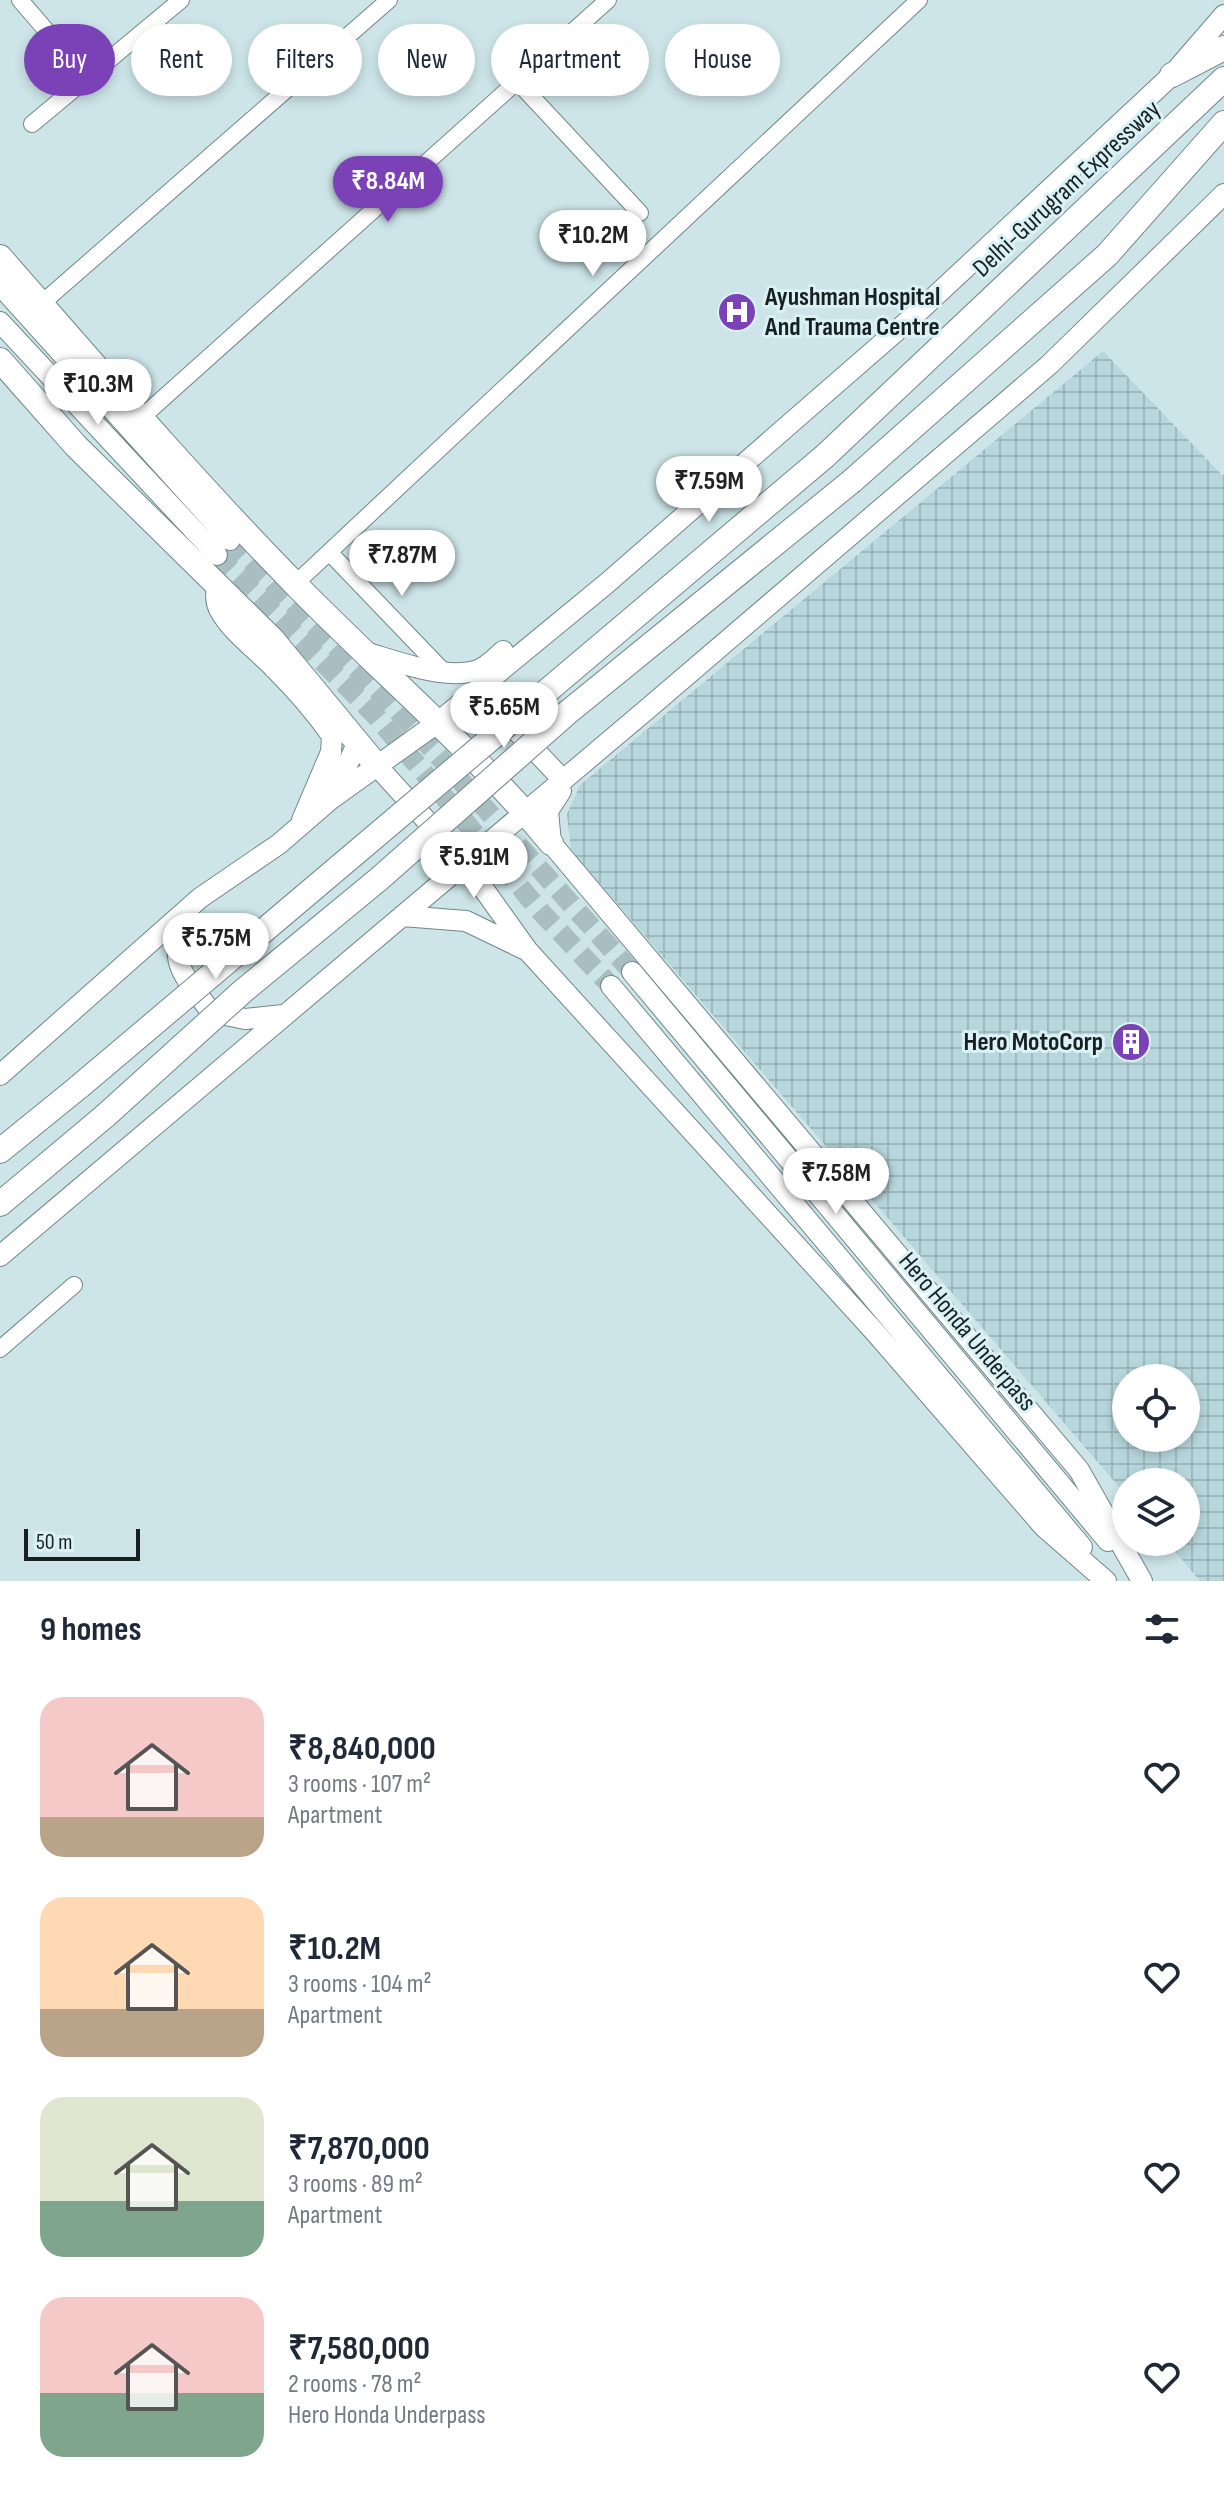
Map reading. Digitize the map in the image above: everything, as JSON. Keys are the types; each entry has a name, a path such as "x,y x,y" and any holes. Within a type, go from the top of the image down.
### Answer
{"highway":[{"path":"1172,75 1224,48"},
{"name":"Delhi-Gurugram Expressway","path":"0,1151 825,456 1224,79"},
{"path":"0,1204 105,1116 243,991 379,879 567,713 852,481 1107,255 1224,123"},
{"path":"0,257 211,497 361,651 525,812 551,843"},
{"path":"0,360 76,446 272,639 377,766"}],"main road":[{"path":"0,1075 200,898 279,844 331,799 437,723 606,584 916,314 1172,75 1224,15"},
{"path":"0,1256 1049,365 1224,194"},
{"path":"0,285 223,548 0,322"},
{"path":"217,585 215,599 229,622 277,670 332,736 331,752 299,827"},
{"path":"361,651 445,673 464,673 487,666 551,613 565,605 582,603"},
{"path":"478,690 569,774"},
{"path":"331,799 358,742"},
{"path":"377,766 465,863 528,951 874,1331 1044,1527 1108,1581"},
{"path":"569,774 548,811 551,843 1079,1470 1141,1579"},
{"path":"189,909 178,936 176,951 180,967 211,1012 245,1019 283,1015"},
{"path":"402,916 466,921 528,951"},
{"name":"Hero Honda Underpass","path":"632,972 1141,1579"},
{"name":"Hero Honda Underpass","path":"611,986 1108,1581"}],"street":[{"path":"20,0 41,24"},
{"path":"115,55 181,0"},
{"path":"41,304 389,0"},
{"path":"581,24 608,0"},
{"path":"295,584 919,0"},
{"path":"32,124 65,96"},
{"path":"141,418 500,96"},
{"path":"531,96 640,213"},
{"path":"329,552 445,673"},
{"path":"0,1349 74,1285"}],"shaded area":[{"name":"Hero MotoCorp","path":"1103,351 1224,474 1224,1581 1200,1581 1179,1556 1200,1556 1200,1468 1112,1468 1112,1479 571,850 567,814 580,785"}],"tunnel":[{"path":"230,540 388,700 632,972"},
{"path":"217,555 376,716 541,912 611,986"}],"place":[{"name":"Ayushman Hospital And Trauma Centre","path":"737,312"},
{"name":"Hero MotoCorp","path":"1131,1042"}]}
